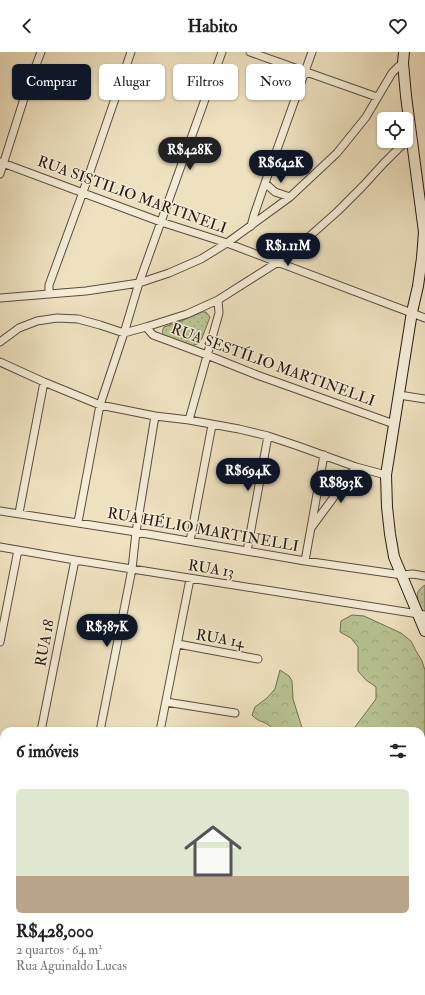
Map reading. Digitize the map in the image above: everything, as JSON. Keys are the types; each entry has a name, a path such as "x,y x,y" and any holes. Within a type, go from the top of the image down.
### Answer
{"main road":[{"path":"404,52 403,63 408,112"},
{"path":"413,144 424,232 422,258 386,475 387,507 394,557 422,614 425,631"}],"street":[{"path":"0,174 2,163 41,52"},
{"path":"49,294 49,285 131,52"},
{"path":"78,522 100,405 139,283 222,52"},
{"path":"250,52 283,64"},
{"path":"312,52 305,72 377,97"},
{"path":"0,298 86,291 139,283 169,273 201,259 227,243 290,197 337,153 366,117 392,73 403,63"},
{"path":"251,226 295,100"},
{"path":"0,342 25,325 37,320 57,318 78,319 124,333 187,314 218,300 278,262 338,211 400,148"},
{"name":"RUA SISTILIO MARTINELI","path":"2,163 161,222 227,243 424,317"},
{"path":"265,183 275,192 290,197"},
{"path":"189,420 219,313 218,300"},
{"path":"424,317 425,309"},
{"name":"RUA SESTÍLIO MARTINELLI","path":"146,327 153,335 257,375 394,424"},
{"path":"0,362 100,405 155,416 189,420 239,429 268,436 356,467 386,475"},
{"path":"19,513 44,382"},
{"path":"399,395 425,399"},
{"path":"101,727 132,569 136,532 155,416"},
{"path":"190,541 212,425"},
{"path":"247,551 268,436"},
{"path":"305,561 324,456"},
{"path":"310,529 356,467"},
{"name":"RUA HÉLIO MARTINELLI","path":"0,511 78,522 305,561 402,575 413,574 425,576"},
{"name":"RUA 13","path":"0,547 190,579 422,614"},
{"path":"0,642 18,550"},
{"name":"RUA 18","path":"42,727 75,560"},
{"path":"161,727 190,579"},
{"name":"RUA 14","path":"178,644 258,659"},
{"path":"166,702 235,713"}],"green space":[{"path":"202,312 206,312 210,317 199,343 191,346 164,336 162,332 164,327"},
{"path":"425,585 425,612 420,607 417,596 420,589"},
{"path":"352,615 364,616 401,633 411,641 422,661 425,670 425,727 355,727 376,699 376,687 366,680 358,671 358,647 351,638 340,632 341,621"},
{"path":"280,670 289,676 292,681 293,699 302,727 271,727 254,718 252,715 255,707 267,698 275,689"}]}
